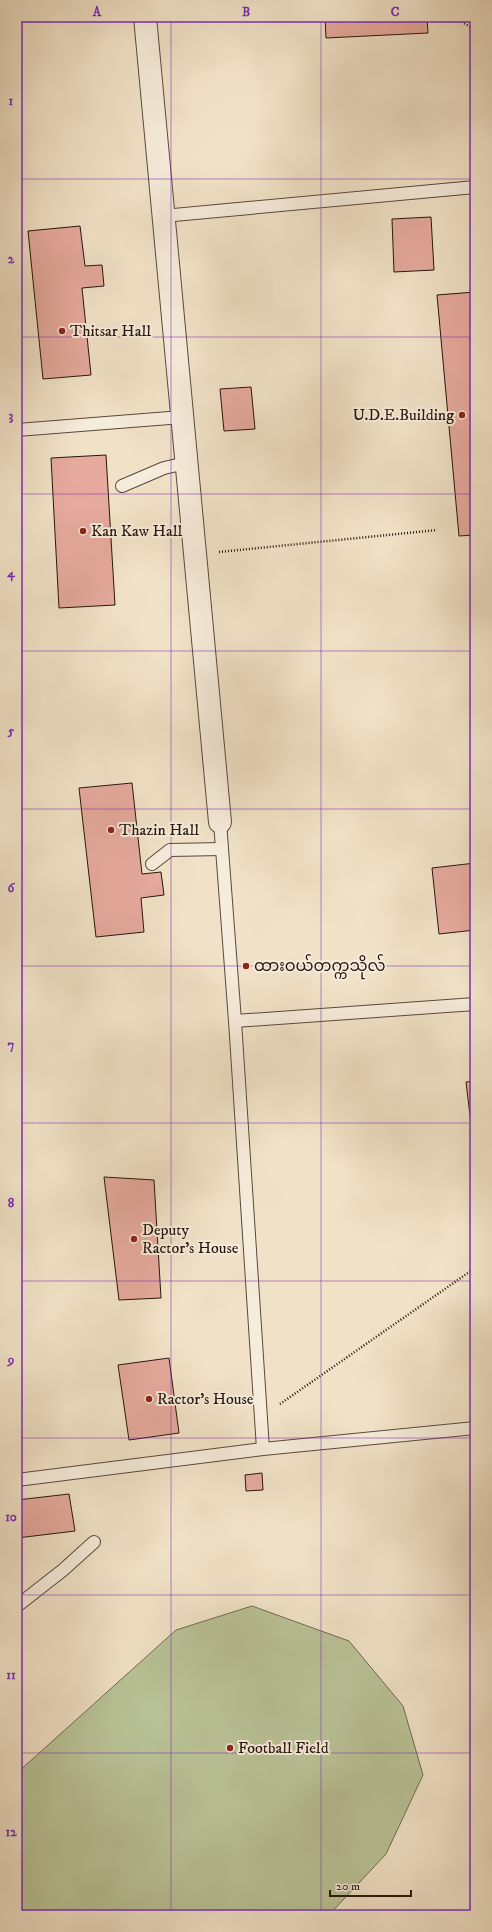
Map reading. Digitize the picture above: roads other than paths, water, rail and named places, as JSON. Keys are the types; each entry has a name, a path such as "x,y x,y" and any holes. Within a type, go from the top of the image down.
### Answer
{"street":[{"path":"145,17 220,822"}],"lane":[{"path":"163,216 475,187"},
{"path":"17,430 182,417"},
{"path":"122,486 164,468 186,463"},
{"path":"220,822 235,1021 263,1449"},
{"path":"152,864 170,850 222,849"},
{"path":"235,1021 475,1004"},
{"path":"17,1480 263,1449 475,1428"},
{"path":"17,1606 94,1542"}],"place":[{"name":"Thitsar Hall","path":"62,331"},
{"name":"U.D.E.Building","path":"462,415"},
{"name":"Kan Kaw Hall","path":"83,531"},
{"name":"Thazin Hall","path":"111,830"},
{"name":"ထားဝယ်တက္ကသိုလ်","path":"246,966"},
{"name":"Deputy Ractor's House","path":"134,1239"},
{"name":"Ractor's House","path":"149,1399"},
{"name":"Football Field","path":"230,1748"}]}
